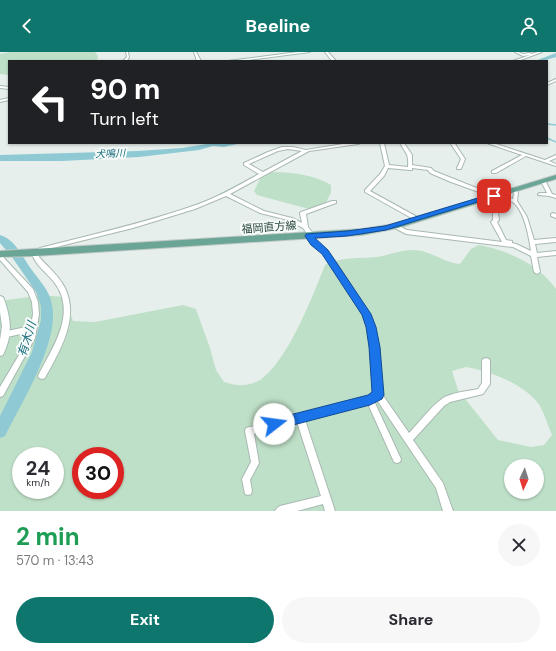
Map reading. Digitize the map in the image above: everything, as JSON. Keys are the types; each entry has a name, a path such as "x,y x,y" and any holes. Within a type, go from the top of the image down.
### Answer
{"main road":[{"name":"福岡直方線","path":"1,257 32,253 362,232 417,220 556,177"}],"street":[{"path":"239,60 308,52"},
{"path":"326,52 333,60"},
{"path":"516,52 525,55 541,52 518,60"},
{"path":"262,174 246,164 276,150 294,148 307,151 352,144"},
{"path":"382,144 387,166 382,175 367,191 417,220"},
{"path":"387,166 410,169 411,159 408,150 404,148 402,144"},
{"path":"453,144 463,159 459,168"},
{"path":"492,144 556,165"},
{"path":"42,376 63,334 66,320 66,301 62,290 32,253 42,249 173,215 206,203 307,151"},
{"path":"494,172 525,155"},
{"path":"545,162 556,156"},
{"path":"410,166 429,170 462,185 492,196 515,201 521,206 528,224 537,272"},
{"path":"543,181 550,194"},
{"path":"514,190 516,193 515,201"},
{"path":"226,194 262,212 290,219 305,227 314,244 325,252 366,314 371,327 375,347 374,397 397,459"},
{"path":"540,194 550,194 556,197"},
{"path":"492,196 495,205 496,220 494,222 504,241 534,254 556,253"},
{"path":"305,227 303,213 334,202"},
{"path":"395,226 406,232 514,245"},
{"path":"532,242 556,240"},
{"path":"0,394 25,351 34,328 35,302 31,291 1,257"},
{"path":"0,299 8,323 7,334 0,352"},
{"path":"7,334 34,328"},
{"path":"409,439 434,410 444,401 458,396 480,392 486,384 486,362"},
{"path":"248,491 246,479 255,463 249,431 374,397"},
{"path":"374,397 387,410 409,439 440,486 448,511"},
{"path":"300,418 330,511"},
{"path":"280,511 326,498"}],"green space":[{"path":"10,52 95,52 98,56 97,60 8,60 8,75 0,74 0,54"},
{"path":"273,172 295,173 310,176 331,185 331,193 324,206 309,209 257,195 254,191 262,175"},
{"path":"479,245 501,251 522,260 541,272 556,289 556,511 0,511 0,301 35,296 61,297 70,299 69,309 73,321 95,322 183,305 196,309 216,370 224,382 246,385 260,380 280,359 314,294 325,265 338,260 377,257 413,250 425,252 460,264 471,249","holes":["466,367 486,372 507,380 517,385 534,398 540,406 552,435 544,445 531,447 498,440 458,390 452,371"]}],"water":[{"path":"207,144 238,144 224,147 213,146 199,150 139,157 62,161 0,161 0,155 138,151 182,148"}],"waterway":[{"name":"犬鳴川","path":"541,60 556,55"},
{"path":"548,124 556,125"},
{"path":"548,138 556,142"},
{"name":"有木川","path":"0,238 16,255 42,293 47,306 47,320 39,352 0,431"}],"route":[{"path":"274,424 370,400 378,395 375,347 371,327 366,314 335,265 325,252 314,244 309,236 347,234 386,228 494,196"}]}
